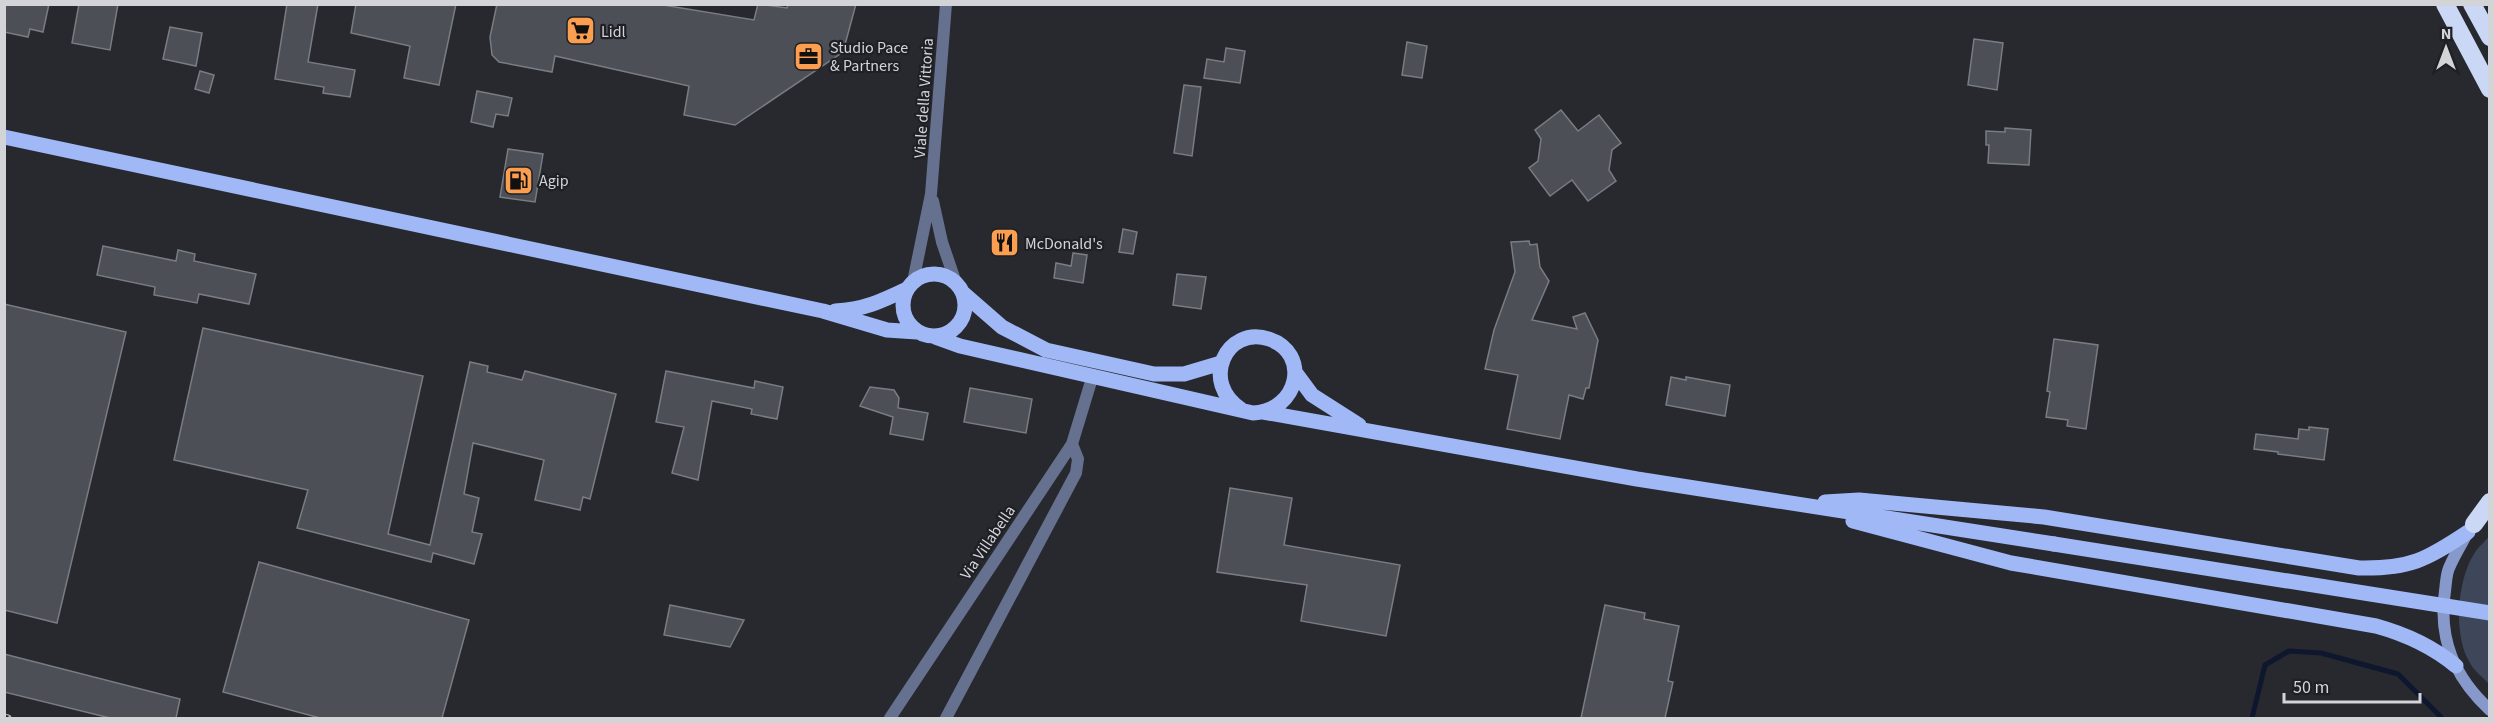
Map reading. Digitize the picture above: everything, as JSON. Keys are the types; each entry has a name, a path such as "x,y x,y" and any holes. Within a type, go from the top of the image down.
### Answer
{"highway":[{"path":"2445,4 2490,89"},
{"path":"2472,4 2490,37"},
{"path":"2471,528 2490,502"}],"main road":[{"path":"4,137 823,311 887,330 916,332 960,346 1242,410 1364,429 1637,479 2490,613"},
{"path":"823,311 855,310 871,306 930,274 939,274 959,288 1002,327 1046,350 1154,374 1184,374 1221,363"},
{"path":"910,285 902,307 909,325 916,332"},
{"path":"935,337 944,335 958,326 965,310 959,288"},
{"path":"1242,410 1225,395 1219,374 1221,363 1227,352 1236,344 1258,337 1269,339 1287,352 1295,372 1312,395 1364,429"},
{"path":"1263,412 1274,409 1290,394 1295,372"},
{"path":"1792,504 1859,500 2032,516 2359,568 2406,566 2435,554 2471,528 2490,509"},
{"path":"1792,504 2011,563 2376,626 2407,636 2440,654 2456,666"},
{"path":"2471,528 2448,570 2442,613 2444,638 2470,692 2490,715"},
{"path":"2470,692 2490,710"}],"street":[{"name":"Viale della Vittoria","path":"910,285 931,194 946,4"},
{"name":"Viale della Vittoria","path":"931,194 942,242 959,288"},
{"name":"Via Villabella","path":"890,718 1072,444 1092,375"},
{"path":"946,718 1076,473 1078,459 1072,444"}],"shaded area":[{"path":"2489,536 2489,684 2472,666 2465,652 2459,624 2459,608 2468,565"}],"building":[{"path":"4,4 49,4 43,32 30,29 28,37 4,32"},
{"path":"79,4 118,4 110,50 72,43"},
{"path":"287,4 318,4 308,62 355,70 350,97 323,93 324,87 275,79"},
{"path":"356,4 456,4 439,85 404,78 410,46 351,33"},
{"path":"497,4 657,4 754,20 758,4 787,8 788,4 856,4 843,52 735,125 684,115 689,86 555,56 552,72 499,62 492,55 490,37"},
{"path":"170,27 202,33 196,66 163,59"},
{"path":"1974,39 2003,43 1997,90 1968,85"},
{"path":"1407,42 1427,46 1422,78 1402,75"},
{"path":"1226,48 1245,51 1240,83 1204,78 1207,59 1224,62"},
{"path":"200,71 214,75 209,93 195,89"},
{"path":"1184,85 1201,87 1192,156 1174,153"},
{"path":"477,91 512,98 508,116 496,114 493,127 471,122"},
{"path":"1561,110 1578,131 1599,115 1621,143 1612,150 1609,170 1616,181 1588,201 1572,180 1550,196 1529,168 1538,161 1541,139 1535,130"},
{"path":"2005,128 2031,130 2029,165 1988,163 1989,145 1986,145 1986,131 2005,132"},
{"path":"508,149 543,154 535,202 500,197"},
{"path":"1123,229 1137,232 1133,254 1119,252"},
{"path":"1529,241 1530,245 1537,244 1540,267 1549,281 1532,320 1577,329 1573,317 1585,313 1598,340 1589,388 1586,388 1583,399 1569,395 1560,439 1507,429 1518,375 1485,369 1494,330 1515,272 1511,242"},
{"path":"103,246 176,261 178,250 195,254 194,261 256,274 249,304 199,294 197,303 154,295 155,287 97,275"},
{"path":"1073,253 1087,255 1083,283 1054,278 1056,263 1071,266"},
{"path":"1177,274 1206,277 1201,309 1173,305"},
{"path":"4,304 126,332 57,623 4,610"},
{"path":"203,328 423,376 388,534 430,545 470,362 488,366 487,372 522,380 525,371 616,394 590,499 583,497 580,510 535,500 544,460 473,443 464,494 479,498 472,532 482,534 474,564 433,553 431,562 297,528 308,490 174,460"},
{"path":"2054,339 2098,345 2086,429 2067,426 2068,420 2046,417"},
{"path":"666,371 754,388 755,381 783,387 777,419 751,414 752,409 712,401 698,480 672,473 684,427 656,422"},
{"path":"1671,377 1686,380 1686,377 1730,385 1725,416 1666,405"},
{"path":"870,387 894,390 899,398 898,408 928,413 923,440 890,434 893,417 860,406"},
{"path":"970,388 1032,399 1026,433 964,422"},
{"path":"2309,427 2328,429 2324,460 2254,449 2256,434 2298,439 2299,429 2309,430"},
{"path":"1230,488 1292,498 1284,545 1400,565 1386,636 1301,621 1307,585 1217,572"},
{"path":"259,562 469,620 442,718 320,718 223,692"},
{"path":"670,605 744,620 730,647 664,635"},
{"path":"1605,605 1645,613 1644,619 1679,626 1668,681 1673,682 1665,718 1581,718"},
{"path":"4,654 180,699 176,718 110,718 4,692"}],"waterway":[{"path":"2252,718 2265,665 2289,651 2321,653 2398,674 2442,718"}],"railway":[{"path":"4,717 8,718"}],"place":[{"name":"Lidl","path":"580,31"},
{"name":"Studio Pace & Partners","path":"809,56"},
{"name":"Agip","path":"518,180"},
{"name":"McDonald's","path":"1004,243"}]}
